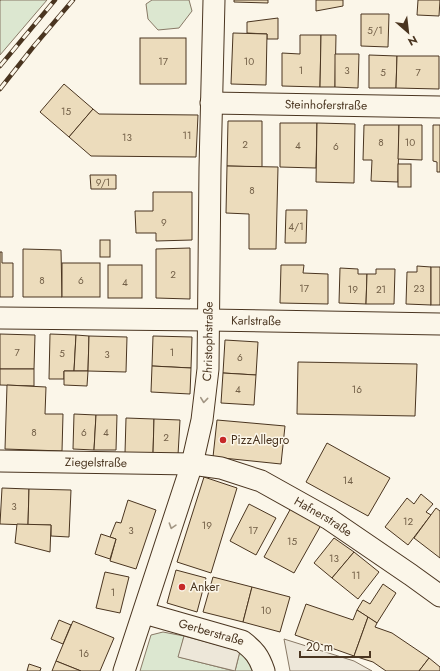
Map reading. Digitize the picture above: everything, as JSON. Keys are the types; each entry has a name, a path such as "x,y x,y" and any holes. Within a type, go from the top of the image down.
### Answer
{"street":[{"name":"Christophstraße","path":"124,671 192,464 202,420 208,369 214,0"},
{"name":"Steinhoferstraße","path":"212,103 440,107"},
{"name":"Karlstraße","path":"0,318 440,324"},
{"name":"Ziegelstraße","path":"0,462 192,464"},
{"name":"Hafnerstraße","path":"192,464 221,468 261,481 330,518 440,596"},
{"name":"Gerberstraße","path":"144,613 242,641 253,649 261,661 264,671"}],"green space":[{"path":"47,0 0,55 0,1"},
{"path":"152,0 189,0 192,11 179,28 158,30 148,19 146,4"},
{"path":"163,632 184,636 179,657 234,671 140,671 151,635"},
{"path":"240,651 248,654 254,671 235,671"}],"shaded area":[{"path":"184,636 240,651 235,671 178,657"},
{"path":"284,639 354,661 372,671 290,671"}],"building":[{"path":"234,0 268,0 268,3 234,2"},
{"path":"316,0 343,0 343,6 316,11"},
{"path":"418,0 440,0 439,16 417,15"},
{"path":"361,14 389,14 388,47 361,46"},
{"path":"278,18 278,39 267,39 267,34 247,33 247,22"},
{"path":"233,33 267,34 266,85 231,84"},
{"path":"300,35 321,35 320,87 282,86 282,53 300,54"},
{"path":"321,35 336,35 335,87 320,87"},
{"path":"140,38 186,38 186,84 140,84"},
{"path":"335,54 359,54 358,88 335,87"},
{"path":"369,55 397,56 396,88 369,88"},
{"path":"397,56 439,56 439,89 396,88"},
{"path":"64,84 93,109 69,137 40,112"},
{"path":"93,109 99,114 198,115 196,157 91,156 69,137"},
{"path":"228,121 262,121 262,167 227,166"},
{"path":"280,123 317,123 316,168 280,167"},
{"path":"317,123 355,124 354,183 316,182"},
{"path":"364,125 399,125 398,182 371,181 372,160 363,160"},
{"path":"399,125 422,125 422,160 398,159"},
{"path":"433,125 440,125 440,172 437,172 437,162 433,161"},
{"path":"398,164 411,164 411,187 398,187"},
{"path":"227,166 278,167 276,249 249,249 249,214 226,213"},
{"path":"90,175 116,175 116,189 91,189"},
{"path":"153,192 192,192 192,240 156,241 156,233 136,233 135,211 153,211"},
{"path":"286,210 307,210 306,243 285,243"},
{"path":"100,240 110,240 110,257 100,257"},
{"path":"190,248 190,299 156,298 156,249"},
{"path":"23,249 61,250 62,297 23,297"},
{"path":"0,252 2,252 2,263 13,263 13,297 0,297"},
{"path":"62,263 100,263 100,297 62,297"},
{"path":"108,265 142,265 142,298 108,298"},
{"path":"281,265 304,265 303,273 328,274 328,304 280,303"},
{"path":"417,266 431,267 431,305 406,304 407,272 417,272"},
{"path":"431,267 440,267 440,305 431,305"},
{"path":"340,268 358,269 358,274 367,274 366,304 339,303"},
{"path":"376,269 395,269 394,304 366,304 367,274 376,274"},
{"path":"0,334 35,335 34,369 0,369"},
{"path":"50,334 76,335 74,371 64,371 64,379 49,379"},
{"path":"76,335 89,336 88,371 74,371"},
{"path":"89,336 127,337 126,372 88,371"},
{"path":"153,336 192,337 191,368 152,366"},
{"path":"225,340 258,342 256,375 223,373"},
{"path":"298,362 417,364 415,416 297,414"},
{"path":"152,366 191,368 190,394 151,392"},
{"path":"0,369 34,369 34,386 0,385"},
{"path":"64,371 88,371 87,386 64,385"},
{"path":"223,373 256,375 254,405 221,403"},
{"path":"7,385 46,387 45,414 63,414 62,451 5,449"},
{"path":"74,414 96,415 94,450 73,449"},
{"path":"96,415 117,415 116,450 94,450"},
{"path":"126,418 154,419 153,454 125,453"},
{"path":"154,419 180,420 178,455 153,454"},
{"path":"217,420 285,426 281,464 213,457"},
{"path":"327,443 390,478 368,516 306,482"},
{"path":"204,477 237,488 211,573 177,562"},
{"path":"2,488 29,489 28,525 0,524"},
{"path":"29,489 71,490 69,537 51,536 51,525 28,525"},
{"path":"421,494 433,504 426,512 431,515 408,545 385,527 407,498 414,504"},
{"path":"128,500 156,510 136,569 110,561 116,539 110,537 116,522 121,523"},
{"path":"249,504 276,518 256,555 230,541"},
{"path":"291,508 321,525 294,573 264,557"},
{"path":"436,508 440,511 440,558 414,538"},
{"path":"17,524 51,525 50,552 15,543"},
{"path":"101,534 116,539 110,559 95,554"},
{"path":"334,538 354,552 332,578 314,563"},
{"path":"354,552 379,572 358,599 332,578"},
{"path":"176,570 206,578 197,612 167,603"},
{"path":"105,572 129,577 120,613 96,608"},
{"path":"213,577 252,587 243,622 203,612"},
{"path":"383,584 396,593 377,623 357,610 363,600 370,604"},
{"path":"252,587 290,597 280,632 243,622"},
{"path":"306,604 353,620 357,610 368,617 354,656 295,635"},
{"path":"368,617 377,623 375,627 392,633 429,658 419,671 386,671 373,662 354,656"},
{"path":"59,620 71,625 63,644 51,639"},
{"path":"73,621 114,638 100,671 81,671 56,661"},
{"path":"429,658 440,667 440,671 419,671"},
{"path":"56,661 81,671 52,671"},
{"path":"29,664 41,668 40,671 27,671"}],"railway":[{"path":"0,66 55,0"},
{"path":"0,89 73,0"}],"place":[{"name":"PizzAllegro","path":"223,440"},
{"name":"Anker","path":"182,587"}]}
